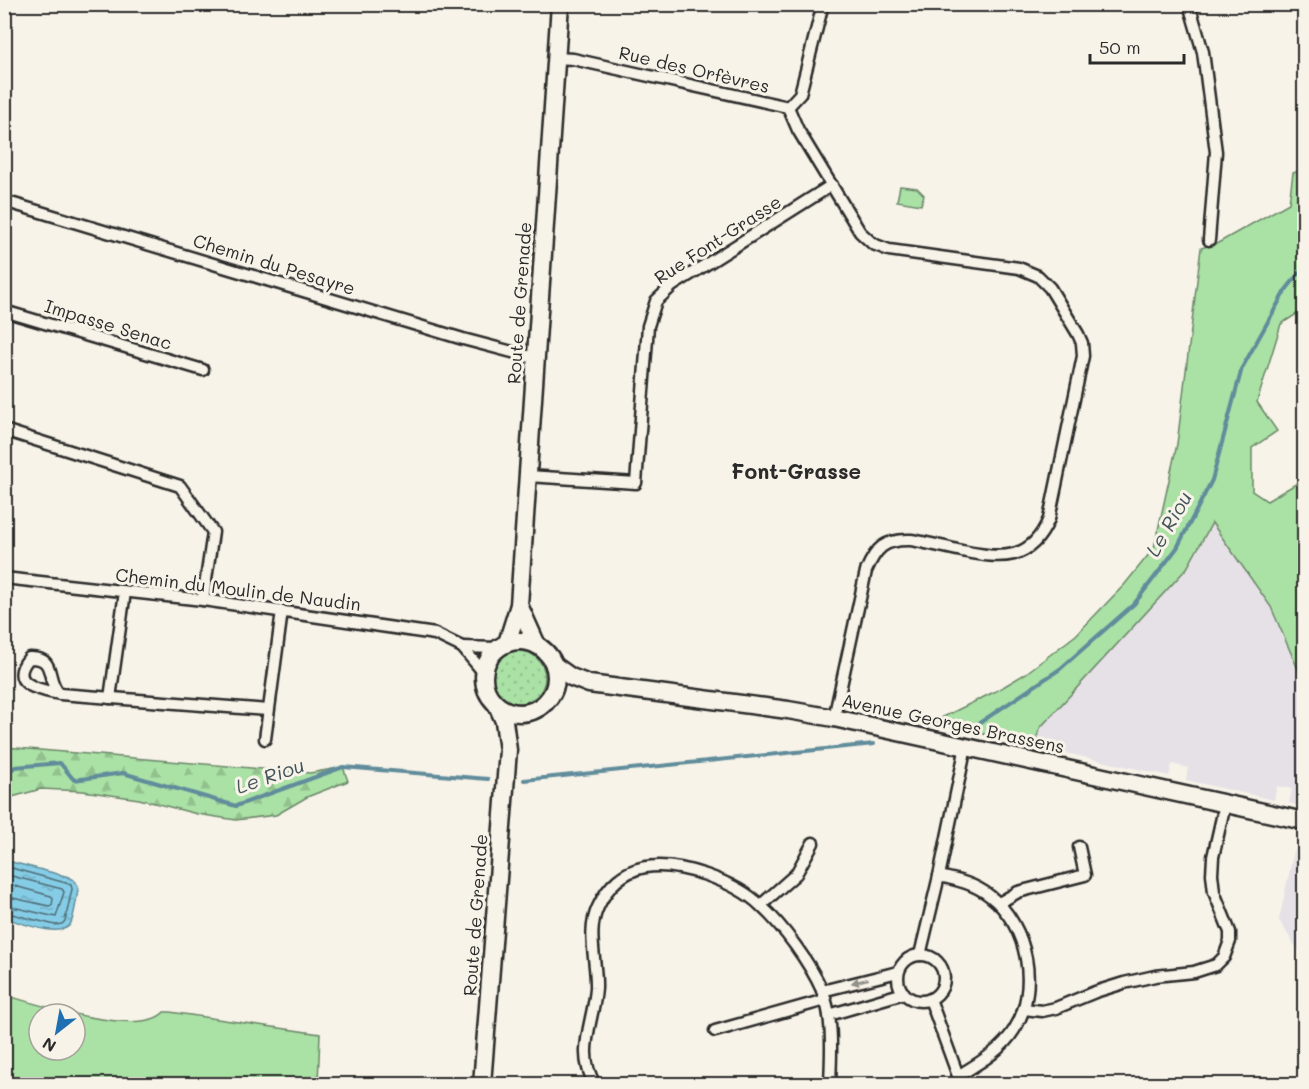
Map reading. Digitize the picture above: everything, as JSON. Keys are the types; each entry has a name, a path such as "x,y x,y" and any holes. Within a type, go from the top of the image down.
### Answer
{"main road":[{"name":"Route de Grenade","path":"519,605 560,4"},
{"path":"508,750 513,733 528,712 543,704 550,696 555,681 554,665 537,645 519,605"},
{"path":"508,750 504,721 486,688 484,673 489,659 503,646 519,605"},
{"path":"503,646 522,641 537,645"},
{"name":"Avenue Georges Brassens","path":"554,665 571,677 590,684 834,718 1305,821"},
{"name":"Avenue Georges Brassens","path":"550,696 590,684"},
{"path":"497,705 512,712 528,712"},
{"name":"Route de Grenade","path":"482,1084 508,750"}],"street":[{"name":"Rue des Orfèvres","path":"556,58 573,59 788,107 800,94 823,4"},
{"path":"1189,4 1203,52 1216,152 1209,240"},
{"path":"788,107 798,130 860,232 873,244 889,250 1019,268 1038,276 1050,288 1078,334 1082,343 1083,356 1044,530 1028,547 1006,557 989,557 911,540 900,540 883,545 873,554 866,571 834,718"},
{"name":"Rue Font-Grasse","path":"528,476 636,483 648,326 656,301 672,286 832,185"},
{"name":"Chemin du Pesayre","path":"4,201 463,339 535,358"},
{"name":"Impasse Senac","path":"4,310 203,370"},
{"path":"4,430 180,486 213,532 203,600"},
{"name":"Chemin du Moulin de Naudin","path":"5,578 203,600 435,634 462,647 484,673"},
{"path":"110,698 125,592"},
{"path":"265,739 282,611"},
{"name":"Chemin du Moulin de Naudin","path":"462,647 503,646"},
{"path":"60,694 268,710"},
{"path":"920,955 966,746"},
{"path":"1024,1009 1042,1011 1056,1008 1095,992 1124,984 1155,976 1194,972 1216,965 1224,957 1230,941 1230,932 1214,891 1212,874 1213,857 1225,804"},
{"path":"761,905 796,874 813,843"},
{"path":"999,903 1018,892 1085,875 1079,847"},
{"path":"595,1084 589,1075 585,1049 596,990 593,924 597,908 617,880 633,870 649,866 671,865 714,878 740,890 761,905 799,952 824,996 829,1016 830,1084"},
{"path":"930,999 959,1080 1003,1044 1013,1031 1024,1009 1028,972 1025,953 1016,931 999,903 975,886 939,876"},
{"path":"920,955 929,956 937,961 944,978 943,986 938,994 921,1001 911,999 904,993 898,980 898,972 903,963 911,957 920,955"},
{"path":"716,1031 898,972"},
{"path":"829,1016 904,993"}],"shaded area":[{"path":"1212,523 1271,607 1304,683 1304,807 1289,803 1292,789 1277,786 1274,800 1186,780 1188,768 1172,764 1169,776 1034,746 1040,729 1187,568"},
{"path":"1294,851 1304,854 1304,960 1279,920"}],"green space":[{"path":"1304,169 1304,306 1303,310 1281,324 1257,402 1277,431 1252,448 1252,491 1267,501 1304,479 1304,683 1271,607 1212,523 1187,568 1040,728 1034,746 933,722 1025,674 1076,635 1125,584 1154,548 1177,444 1201,248 1218,243 1289,203 1293,173"},
{"path":"900,186 917,188 924,195 921,205 897,201"},
{"path":"514,651 524,651 538,658 545,677 538,696 524,703 514,703 504,699 497,692 493,682 493,672 497,662 504,655"},
{"path":"5,747 310,773 343,767 348,781 307,797 276,815 236,820 197,814 139,799 83,791 41,789 5,799"},
{"path":"5,995 30,1002 27,1002 27,1062 87,1062 87,1017 133,1022 152,1019 164,1012 170,1012 320,1034 318,1084 5,1084"}],"water":[{"path":"4,860 69,877 74,881 78,890 71,923 66,928 50,930 5,918"}],"waterway":[{"name":"Le Riou","path":"969,730 1060,669 1134,604 1177,548 1212,480 1242,368 1285,291 1304,267"},
{"name":"Le Riou","path":"524,780 874,744"},
{"name":"Le Riou","path":"4,776 15,767 60,763 74,780 123,773 236,806 343,767 488,779"}],"district":[{"name":"Font-Grasse","path":"796,472"}]}
